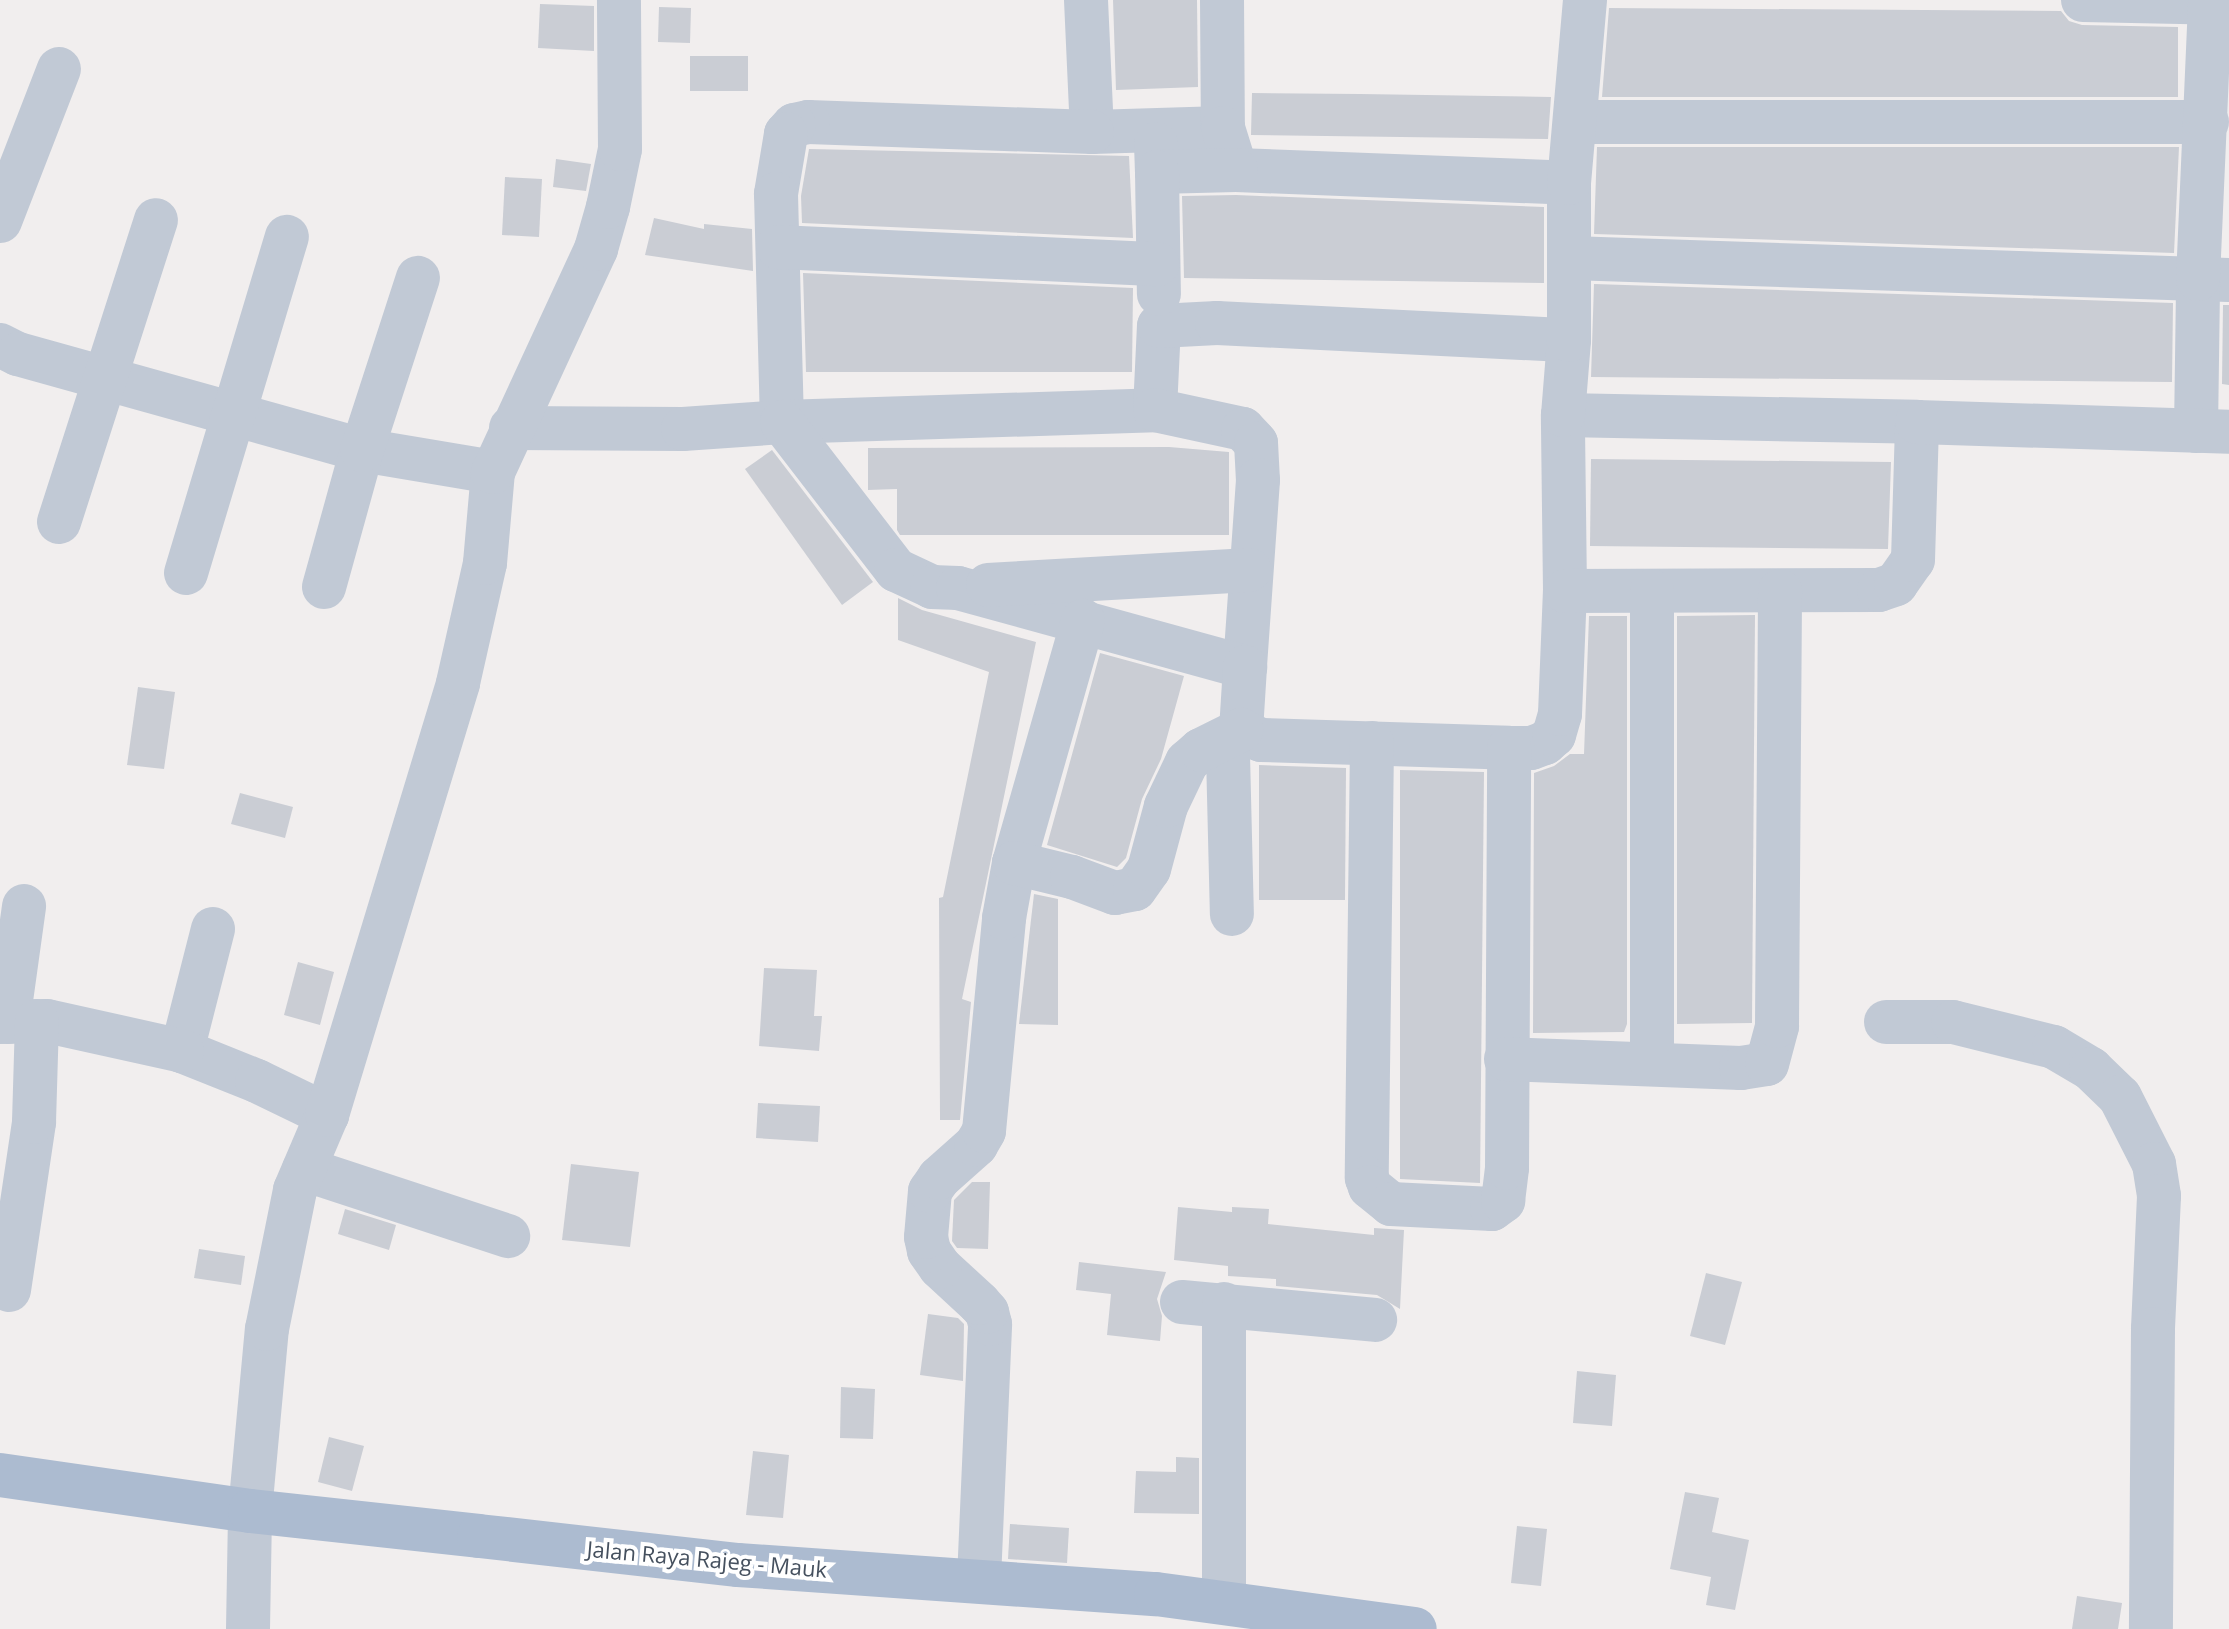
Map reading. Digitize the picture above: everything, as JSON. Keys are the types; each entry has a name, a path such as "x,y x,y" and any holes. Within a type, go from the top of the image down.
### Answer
{"main road":[{"name":"Jalan Raya Rajeg - Mauk","path":"0,1475 250,1511 738,1565 979,1579 1224,1601 1415,1629"}],"street":[{"path":"248,1629 250,1511 267,1329 295,1190 327,1115 458,683 485,563 493,472 596,249 608,207 620,149 619,0"},
{"path":"1086,0 1092,132"},
{"path":"1222,0 1223,128 1236,170"},
{"path":"1014,863 1072,877 1115,893 1135,889 1149,869 1176,779 1201,750 1230,735 1261,740 1531,748 1554,735 1560,714 1565,591 1563,415 1569,340 1569,183 1577,122 1585,0"},
{"path":"1563,415 2212,431 2214,280 2207,122 2220,3 2083,0"},
{"path":"0,221 59,69"},
{"path":"1250,570 1037,580 958,588 932,587 896,570 782,422 776,194 786,134 794,125 808,122 1092,132 1236,170 1569,183"},
{"path":"1577,122 2207,122"},
{"path":"1156,151 1223,128"},
{"path":"1155,410 1159,326 1156,151"},
{"path":"59,522 156,220"},
{"path":"186,573 287,237"},
{"path":"778,247 1158,264"},
{"path":"1570,258 2214,280"},
{"path":"324,587 362,450 418,278"},
{"path":"1159,326 1217,323 1569,340"},
{"path":"0,345 18,354 362,450 493,472"},
{"path":"511,428 683,429 782,422 1155,410 1243,429 1256,443 1258,480 1245,667 1228,755 1232,914"},
{"path":"1565,591 1879,590 1896,584 1907,573 1913,560 1917,422"},
{"path":"958,588 1245,667"},
{"path":"1652,591 1652,1063"},
{"path":"1506,1059 1755,1068 1767,1064 1772,1055 1777,1026 1780,591"},
{"path":"979,1579 990,1324 987,1312 940,1267 929,1251 926,1237 930,1191 939,1178 976,1145 984,1131 1004,918 1014,863 1083,621"},
{"path":"1372,743 1367,1167 1370,1187 1391,1204 1492,1209 1501,1205 1507,1168 1509,748"},
{"path":"9,1290 34,1122 15,1021 24,906"},
{"path":"182,1051 213,929"},
{"path":"15,1021 182,1051 257,1081 327,1115"},
{"path":"1886,1022 1953,1022 2054,1047 2091,1069 2120,1097 2154,1164 2159,1196 2153,1329 2151,1629"},
{"path":"304,1169 508,1236"},
{"path":"1224,1601 1203,1303 1375,1320"}],"building":[{"path":"1113,0 1197,0 1198,87 1116,90"},
{"path":"540,4 594,6 594,51 538,48"},
{"path":"659,7 691,8 690,43 658,42"},
{"path":"1609,8 2061,11 2069,21 2082,25 2178,27 2178,97 1602,97"},
{"path":"690,56 748,56 748,91 690,91"},
{"path":"1252,93 1551,97 1548,139 1251,135"},
{"path":"1597,147 2179,147 2174,253 1594,234"},
{"path":"809,149 1129,156 1133,238 802,223 801,196"},
{"path":"556,159 591,164 586,191 553,187"},
{"path":"505,177 542,179 539,237 502,235"},
{"path":"1236,195 1544,207 1544,283 1184,278 1182,196"},
{"path":"654,218 704,229 704,224 752,229 753,271 645,255"},
{"path":"803,273 1133,288 1132,372 806,372"},
{"path":"1594,284 2173,303 2172,382 1591,377"},
{"path":"2223,305 2229,305 2229,385 2222,384"},
{"path":"1169,447 1229,452 1229,535 900,535 897,530 897,489 868,490 868,448"},
{"path":"772,450 873,582 842,605 745,469"},
{"path":"1591,459 1891,462 1888,549 1590,546"},
{"path":"898,598 922,610 1036,642 962,999 971,1002 960,1120 940,1120 939,898 943,897 989,672 898,640"},
{"path":"1755,615 1752,1023 1677,1024 1677,616"},
{"path":"1589,616 1627,616 1627,1024 1624,1032 1533,1033 1534,773 1554,766 1570,754 1584,754"},
{"path":"1100,653 1184,676 1161,759 1142,799 1126,858 1117,867 1047,845"},
{"path":"138,687 175,692 164,769 127,765"},
{"path":"1259,765 1346,768 1345,900 1259,900"},
{"path":"1400,770 1484,772 1480,1183 1400,1179"},
{"path":"240,793 293,807 285,838 231,824"},
{"path":"1034,894 1058,899 1058,1025 1019,1024"},
{"path":"298,962 334,972 320,1025 284,1015"},
{"path":"764,968 817,970 814,1016 822,1016 819,1051 759,1046"},
{"path":"758,1103 820,1106 818,1142 756,1138"},
{"path":"571,1164 639,1172 630,1247 562,1240"},
{"path":"972,1182 990,1182 988,1249 957,1248 952,1241 954,1200"},
{"path":"1178,1207 1232,1212 1232,1207 1269,1209 1268,1224 1374,1235 1374,1228 1404,1230 1400,1309 1377,1295 1276,1286 1276,1279 1228,1276 1228,1266 1174,1260"},
{"path":"345,1209 396,1225 389,1250 338,1234"},
{"path":"199,1249 245,1256 241,1285 194,1278"},
{"path":"1079,1262 1166,1272 1157,1299 1162,1316 1160,1341 1107,1335 1111,1294 1076,1290"},
{"path":"1706,1273 1742,1282 1725,1345 1690,1336"},
{"path":"928,1314 958,1318 964,1324 963,1381 920,1375"},
{"path":"1577,1371 1616,1375 1612,1426 1573,1423"},
{"path":"841,1387 875,1389 873,1439 840,1438"},
{"path":"329,1437 364,1446 352,1491 318,1482"},
{"path":"753,1451 789,1455 783,1518 746,1515"},
{"path":"1176,1457 1199,1458 1199,1514 1134,1513 1136,1471 1176,1472"},
{"path":"1685,1492 1719,1498 1712,1532 1749,1540 1735,1610 1706,1605 1711,1577 1670,1569"},
{"path":"1010,1524 1069,1528 1067,1563 1008,1559"},
{"path":"1517,1526 1547,1529 1541,1586 1511,1583"},
{"path":"2077,1596 2122,1603 2118,1629 2072,1629"}]}
